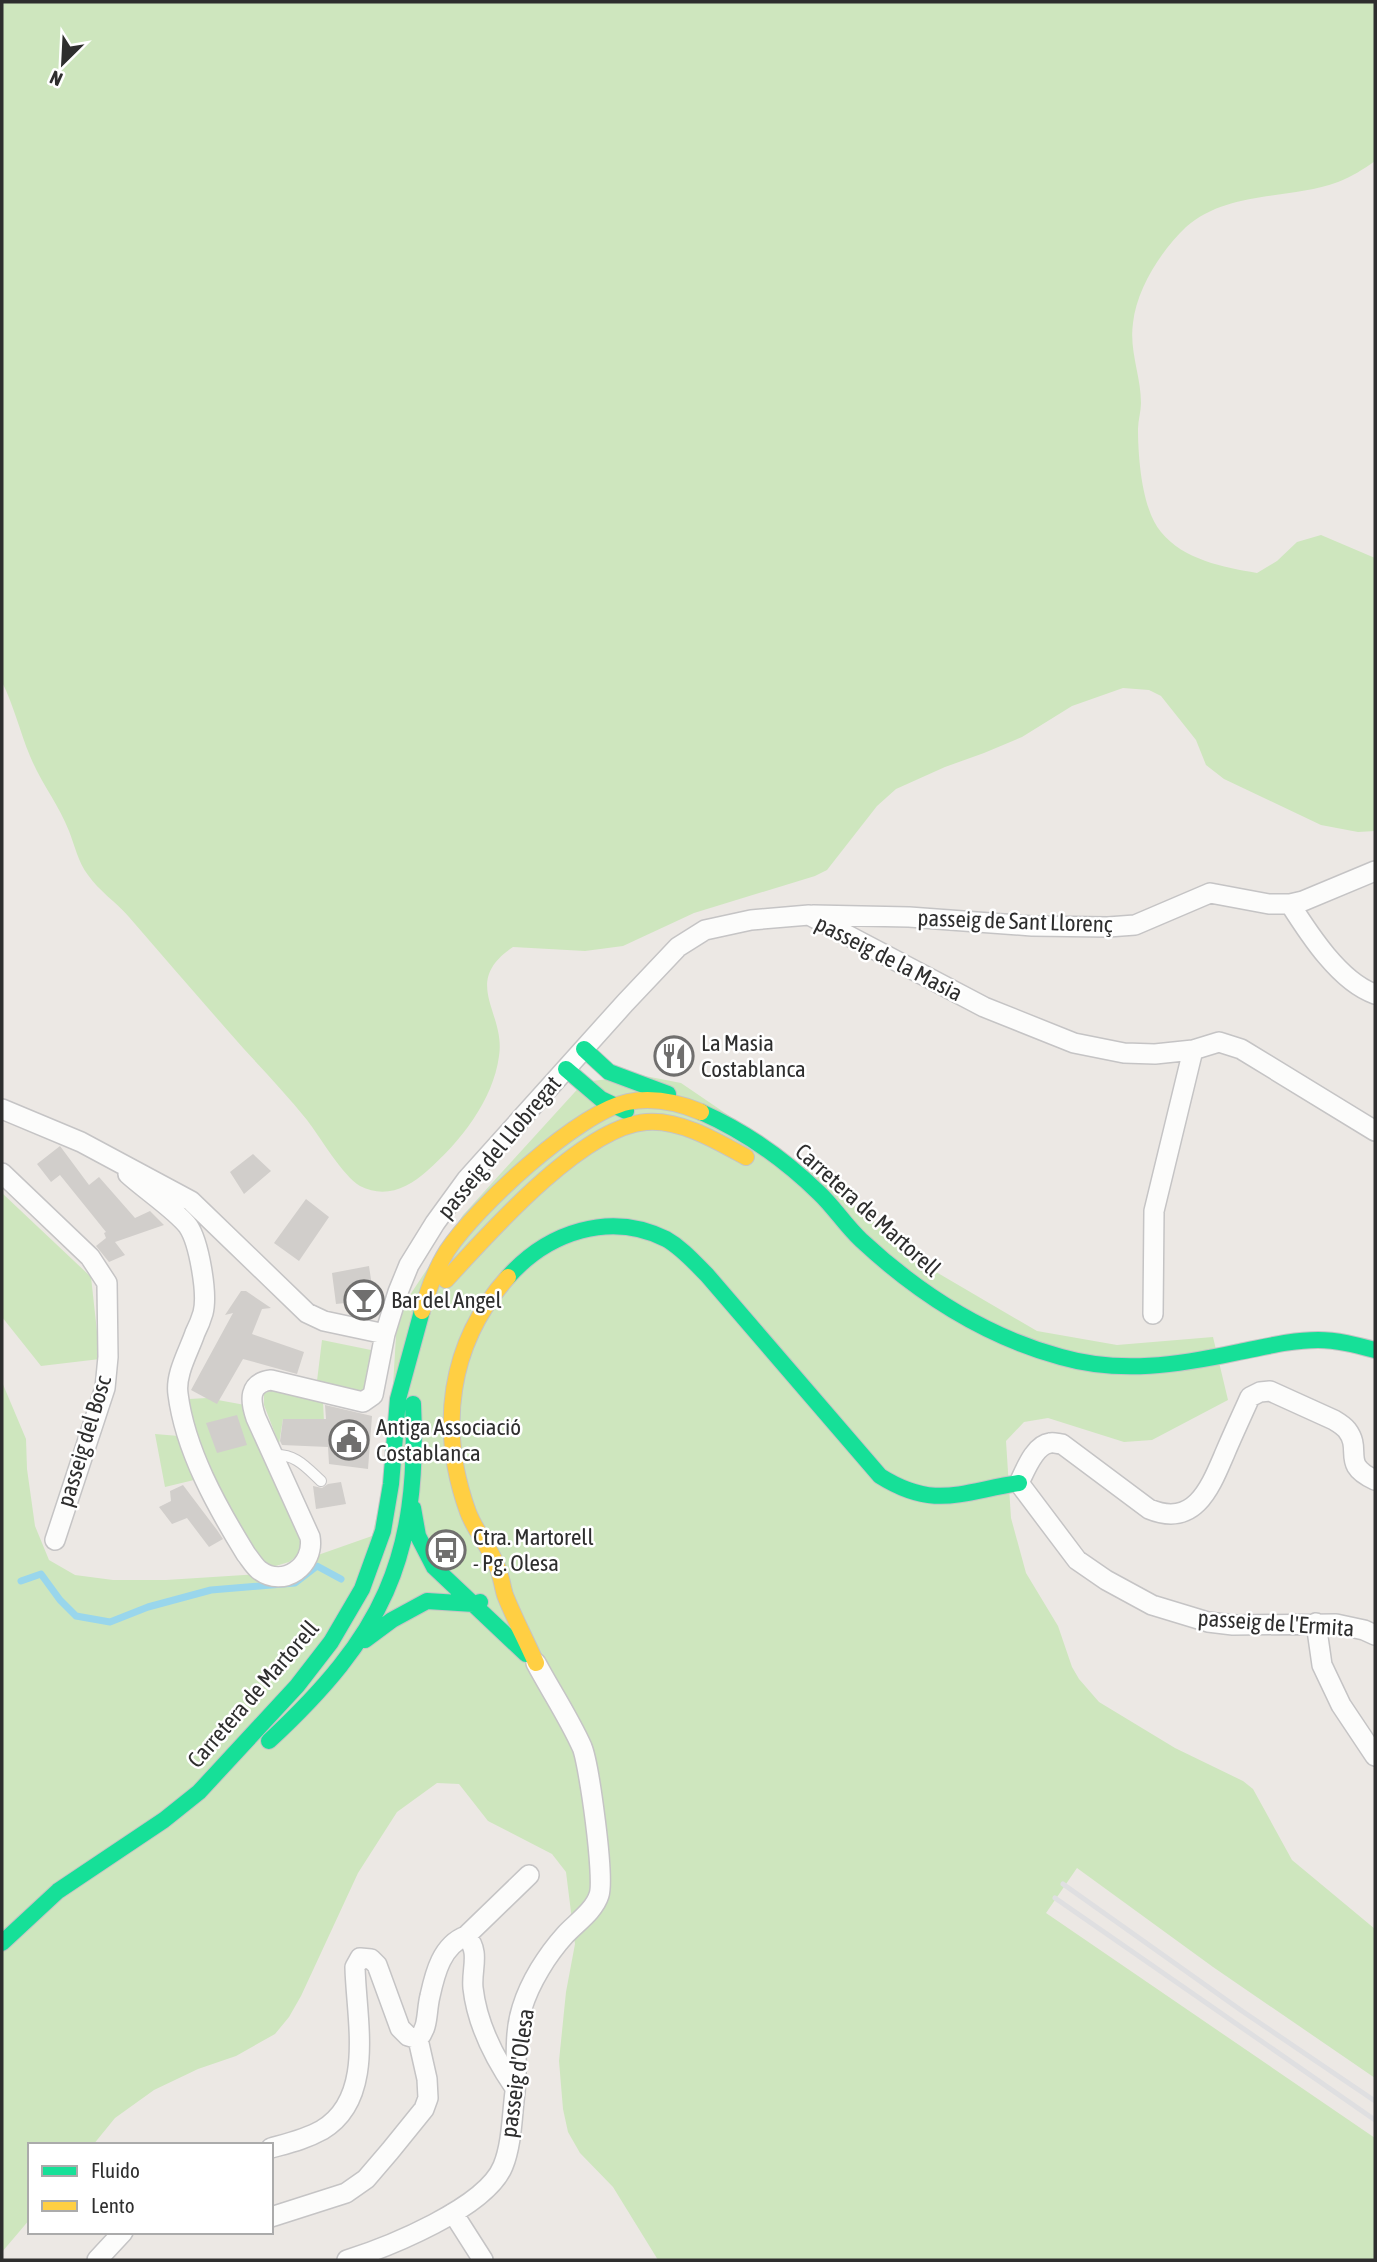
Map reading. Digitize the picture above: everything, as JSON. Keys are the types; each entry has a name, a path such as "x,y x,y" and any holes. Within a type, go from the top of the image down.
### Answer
{"main road":[{"path":"584,1049 609,1072 660,1090 695,1110"},
{"path":"566,1069 611,1105 721,1144 766,1170 846,1226"},
{"path":"559,1170 603,1122 611,1105 614,1083 609,1072"},
{"name":"Carretera de Martorell","path":"2,1943 62,1888 197,1794 318,1660 353,1607 376,1551 387,1514 397,1398 439,1265 480,1213 557,1142 611,1105 653,1099 672,1102 695,1110 745,1136 820,1192 846,1226 908,1280 938,1302 973,1322 1063,1359 1094,1366 1162,1366 1290,1342 1316,1340 1352,1343 1375,1350"},
{"path":"425,1303 492,1231 559,1170 601,1138 624,1126 645,1122 667,1125"},
{"path":"536,1663 502,1586 496,1564 475,1528 461,1488 453,1422 455,1374 469,1334 491,1298 536,1252 554,1239 578,1230 627,1227 662,1237 683,1251 707,1275 880,1476 903,1491 931,1498 1019,1483"},
{"path":"409,1362 414,1438 412,1498 406,1532 412,1574 427,1601"},
{"path":"197,1794 238,1772 321,1691 354,1648 376,1610 412,1574 418,1536 412,1498"},
{"path":"387,1514 391,1560 412,1574 474,1604 536,1663"},
{"path":"353,1607 366,1597 382,1577 412,1574"},
{"path":"354,1648 393,1620 427,1601 474,1604 487,1599 502,1586"}],"street":[{"name":"passeig de Sant Llorenç","path":"808,915 909,917 1032,926 1135,925 1210,893 1269,904 1290,904 1375,871"},
{"path":"1290,904 1342,972 1375,994"},
{"name":"passeig de la Masia","path":"584,1049 678,947 705,930 751,920 808,915 984,1007 1074,1043 1124,1054 1193,1050 1219,1042 1241,1049 1375,1131"},
{"name":"passeig del Llobregat","path":"272,1455 251,1402 255,1386 262,1381 271,1380 363,1402 373,1395 385,1334 407,1268 467,1179 584,1049"},
{"path":"1153,1314 1154,1211 1193,1050"},
{"path":"2,1109 104,1154 191,1201 307,1313 324,1321 385,1334"},
{"path":"104,1154 176,1214 187,1225 195,1240 204,1295 204,1312 177,1392 185,1423 212,1494 250,1559 259,1570 272,1576 291,1575 302,1568 310,1555 310,1537 272,1455"},
{"name":"passeig del Bosc","path":"2,1173 90,1257 107,1283 108,1357 105,1388 55,1540"},
{"path":"1019,1483 1041,1447 1050,1443 1062,1444 1149,1509 1162,1514 1177,1515 1189,1509 1211,1486 1250,1397 1270,1391 1344,1426 1349,1432 1355,1466 1362,1474 1375,1480"},
{"name":"passeig de l'Ermita","path":"1019,1483 1077,1560 1106,1580 1152,1605 1208,1622 1244,1625 1336,1624 1375,1635"},
{"path":"1316,1623 1322,1665 1341,1705 1375,1756"},
{"name":"passeig d'Olesa","path":"347,2260 371,2252 453,2213 482,2193 494,2180 503,2166 515,2088 515,2047 522,2007 543,1964 564,1935 589,1911 599,1895 600,1866 583,1749 536,1663"},
{"path":"418,2039 425,2031 430,1996 447,1948 456,1940 467,1937 529,1875"},
{"path":"467,1937 473,1943 476,1955 473,1988 484,2030 499,2066 515,2088"},
{"path":"273,2147 304,2139 326,2128 343,2109 354,2088 358,2066 355,1967 360,1958 371,1959 377,1965 400,2028 408,2036 418,2039"},
{"path":"273,2216 346,2193 366,2179 390,2151 424,2109 428,2098 427,2079 418,2039"},
{"path":"453,2213 483,2260"},
{"path":"97,2260 121,2234"}],"lane":[{"path":"272,1455 282,1454 301,1461 321,1481"}],"green space":[{"path":"2,2 1375,2 1375,161 1338,182 1319,188 1240,201 1203,215 1186,227 1159,259 1145,284 1135,310 1132,333 1141,406 1138,441 1142,483 1149,511 1170,542 1205,561 1257,573 1277,561 1297,542 1321,535 1375,558 1375,831 1358,832 1321,825 1224,779 1206,765 1196,740 1161,696 1149,690 1123,688 1072,706 1022,737 896,789 877,806 827,870 815,876 694,913 623,946 585,951 513,947 497,960 489,973 487,986 497,1025 499,1056 490,1089 473,1120 439,1160 404,1187 378,1192 360,1186 339,1165 292,1102 129,917 88,875 65,821 30,756 2,682"},
{"path":"640,1075 681,1083 819,1177 931,1269 1037,1331 1117,1345 1213,1337 1228,1400 1152,1440 1124,1442 1048,1418 1024,1422 1006,1441 1011,1518 1026,1573 1058,1626 1072,1667 1099,1702 1175,1748 1243,1781 1253,1789 1292,1860 1375,1929 1375,2078 1213,1967 1077,1868 1046,1913 1375,2138 1375,2260 658,2260 613,2187 580,2153 568,2132 559,2061 566,1992 575,1944 566,1872 552,1854 488,1821 459,1784 437,1783 397,1812 358,1873 301,1996 275,2034 236,2056 198,2069 154,2090 115,2118 95,2143 28,2143 28,2221 2,2252 2,1382 26,1439 35,1526 49,1560 75,1575 113,1580 166,1580 292,1572 318,1555 372,1536 388,1467 397,1320 402,1307 463,1215 584,1082"},
{"path":"2,1193 91,1277 100,1359 41,1366 2,1317"},
{"path":"322,1340 371,1350 363,1393 317,1381"},
{"path":"276,1390 323,1402 324,1422 313,1419 283,1419 279,1444 264,1405 264,1393"},
{"path":"207,1398 245,1405 303,1538 300,1554 289,1562 269,1568 253,1557 203,1466 189,1399"},
{"path":"155,1434 179,1436 194,1480 165,1487"}],"building":[{"path":"60,1146 89,1185 99,1177 135,1218 150,1211 164,1225 115,1242 125,1255 109,1262 96,1246 106,1238 106,1232 60,1175 51,1182 37,1164"},
{"path":"253,1154 271,1171 244,1194 230,1172"},
{"path":"306,1199 329,1217 299,1261 274,1243"},
{"path":"369,1266 374,1300 336,1304 332,1273"},
{"path":"241,1291 246,1291 271,1308 262,1309 252,1334 304,1352 297,1374 243,1359 217,1404 191,1390 233,1313 225,1315"},
{"name":"Antiga Associació Costablanca","path":"325,1405 372,1416 368,1469 329,1464 328,1447 282,1445 280,1441 283,1419 326,1419"},
{"path":"237,1415 247,1445 217,1453 206,1423"},
{"path":"341,1482 346,1504 316,1509 313,1486 322,1488"},
{"path":"183,1485 223,1539 209,1547 187,1518 172,1524 159,1507 171,1501 170,1491"}],"waterway":[{"path":"21,1581 41,1574 76,1616 110,1622 148,1607 211,1590 295,1583 317,1566 341,1579"}],"railway":[{"path":"1063,1884 1375,2101"},
{"path":"1055,1898 1375,2120"}],"traffic: fast":[{"path":"584,1049 609,1072 668,1094"},
{"path":"566,1069 601,1099 626,1111"},
{"path":"701,1112 748,1137 792,1169 824,1198 861,1240 929,1295 979,1325 1033,1348 1083,1362 1127,1366 1194,1361 1308,1340 1339,1342 1375,1350"},
{"path":"508,1277 542,1248 581,1231 623,1227 666,1239 683,1251 707,1275 880,1476 916,1493 932,1496 964,1494 1019,1483"},
{"path":"2,1943 58,1891 164,1820 199,1792 297,1686 331,1642 362,1589 383,1531 391,1484 398,1399 422,1311"},
{"path":"269,1741 308,1703 340,1666 366,1629 386,1592 400,1551 409,1508 413,1459 413,1404"},
{"path":"413,1508 418,1536 434,1567 526,1654"},
{"path":"365,1640 392,1620 427,1601 474,1604 480,1602"}],"traffic: slow":[{"path":"422,1311 439,1265 461,1233 529,1164 582,1124 628,1102 647,1100 665,1101 701,1112"},
{"path":"446,1280 538,1186 594,1142 621,1128 646,1122 672,1124 698,1132 746,1157"},
{"path":"508,1277 472,1330 461,1359 454,1388 453,1450 468,1512 493,1557 505,1595 536,1663"}],"place":[{"name":"La Masia Costablanca","path":"674,1056"},
{"name":"Bar del Angel","path":"364,1300"},
{"name":"Antiga Associació Costablanca","path":"349,1440"},
{"name":"Ctra. Martorell - Pg. Olesa","path":"446,1550"}]}
